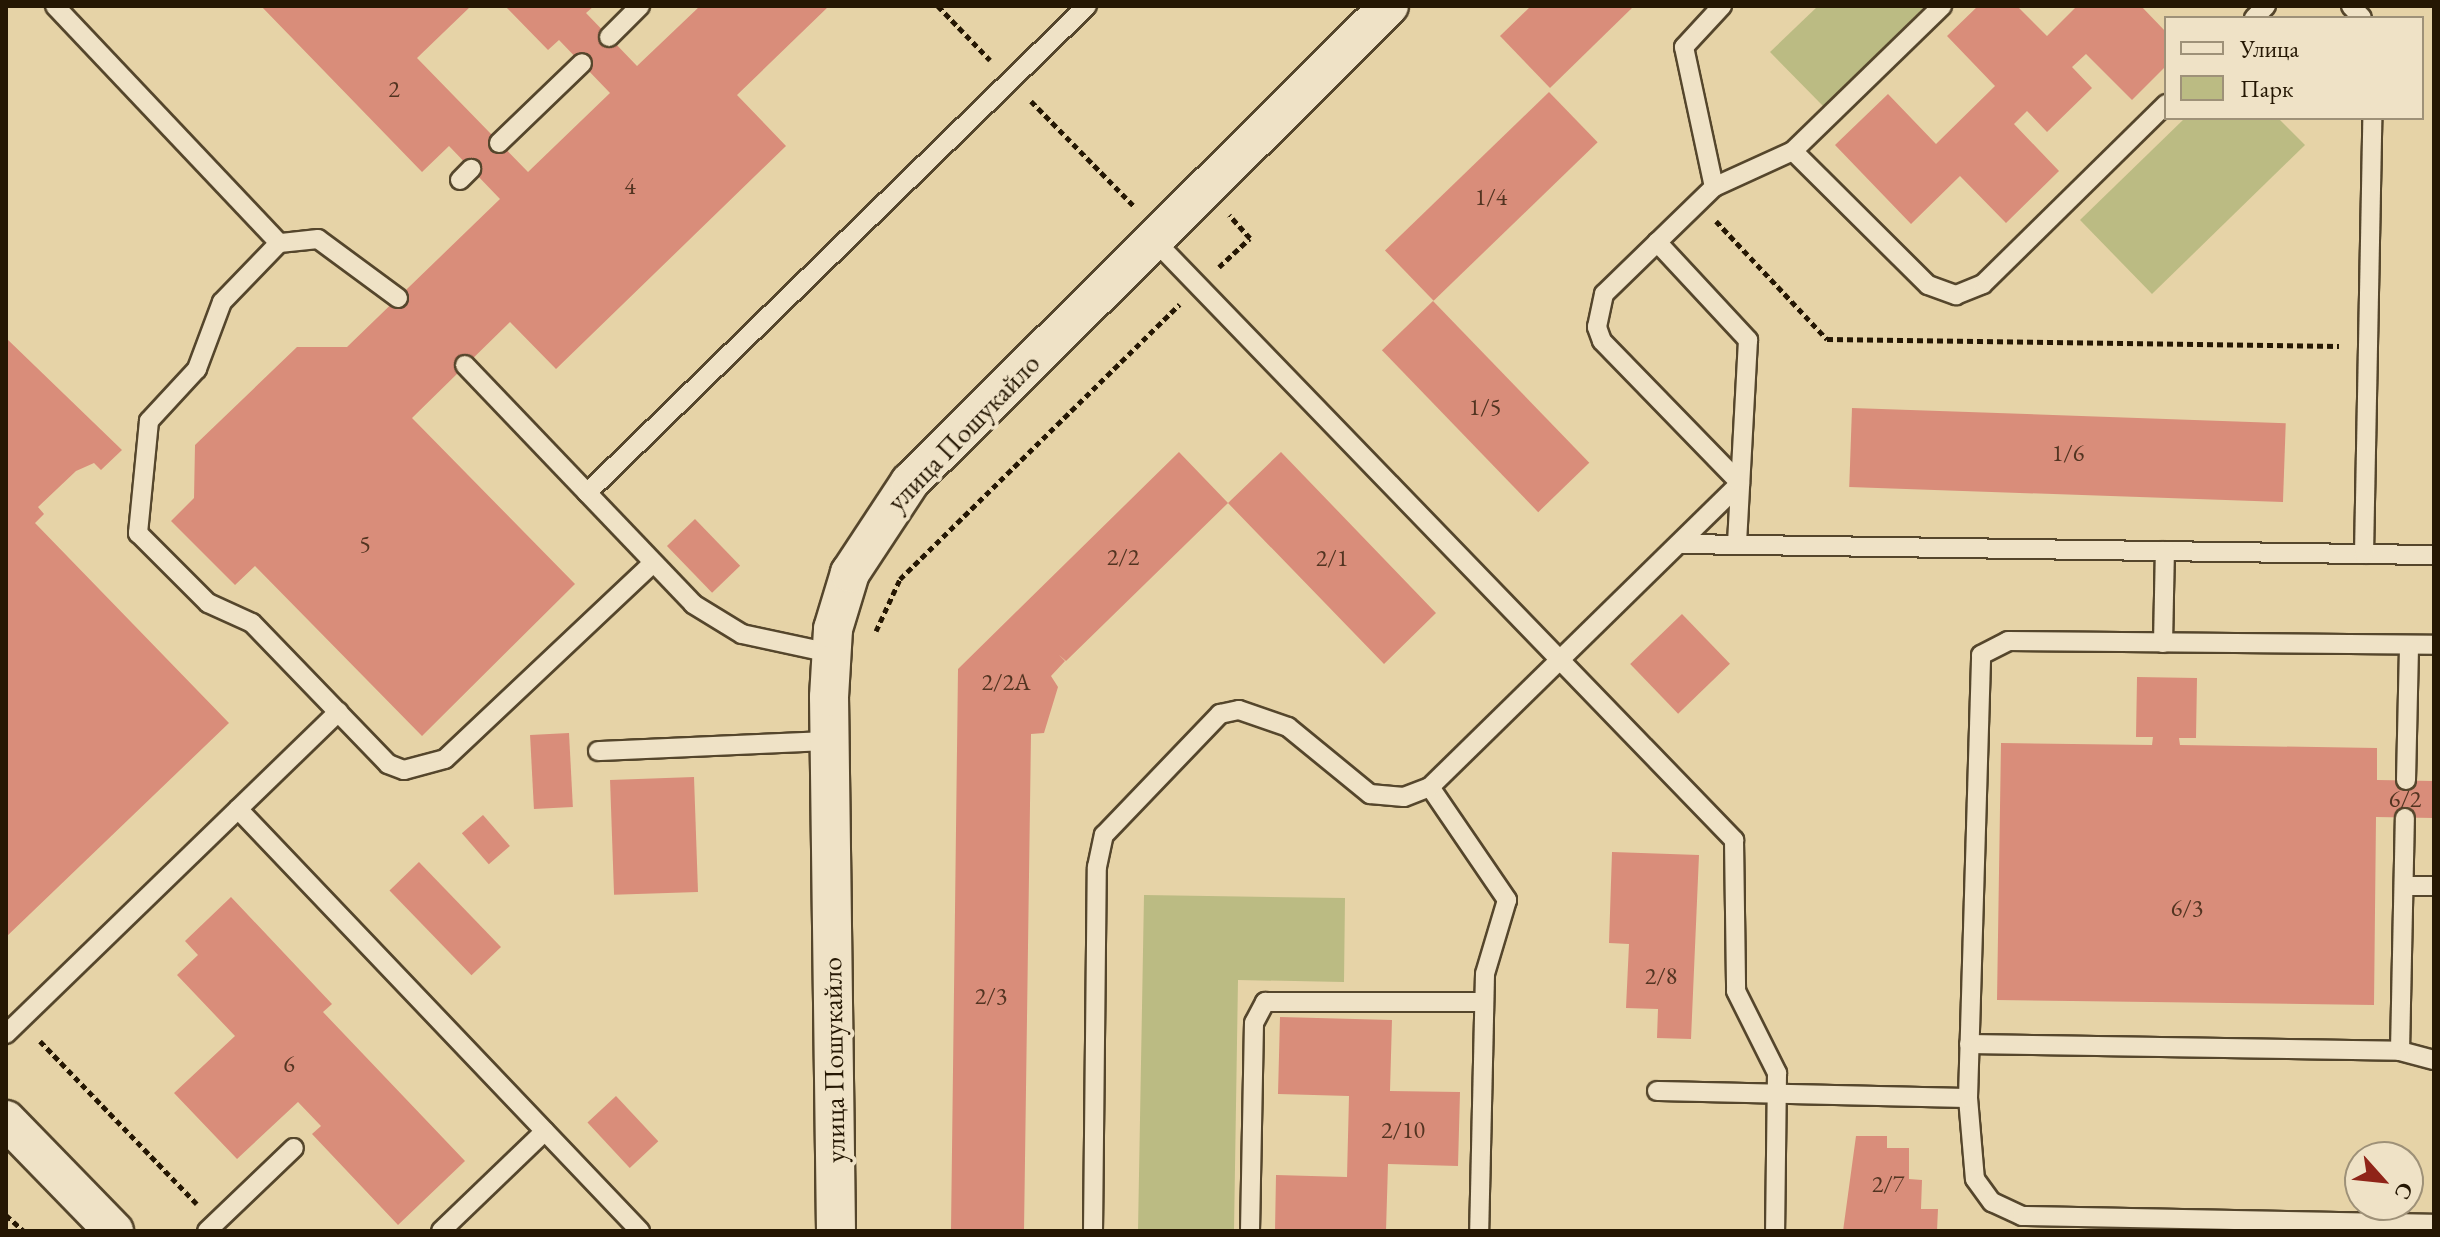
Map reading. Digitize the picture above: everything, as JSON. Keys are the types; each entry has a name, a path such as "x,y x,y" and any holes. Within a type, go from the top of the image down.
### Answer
{"street":[{"name":"улица Пошукайло","path":"836,1231 829,741 831,653 850,573 884,513 1146,225 1205,190 1389,6"},
{"path":"6,1120 114,1231"}],"lane":[{"path":"55,6 279,243"},
{"path":"609,37 640,6"},
{"path":"587,493 1087,6"},
{"path":"1714,187 1684,47 1722,6"},
{"path":"1740,483 1602,341 1597,311 1604,294 1714,187 1793,151 1942,6"},
{"path":"499,143 582,63"},
{"path":"1793,151 1928,285 1956,295 1983,284 2164,106"},
{"path":"2364,554 2372,120"},
{"path":"1146,225 1199,285 1564,658 1734,840 1736,991 1771,1058 1778,1094 1775,1231"},
{"path":"398,298 318,239 279,243 222,302 197,369 149,421 137,525 208,603 252,623 388,764 426,770 653,563"},
{"path":"1657,242 1748,340 1737,545"},
{"path":"465,365 693,604 742,634 831,653"},
{"path":"1093,1231 1097,867 1104,835 1220,714 1239,710 1288,727 1370,794 1404,797 1430,787 1740,483"},
{"path":"1680,544 2434,555"},
{"path":"2163,643 2165,551"},
{"path":"2434,645 2008,641 1981,655 1968,1098 1975,1179 1992,1202 2022,1216 2334,1226 2434,1224"},
{"path":"2406,780 2409,645"},
{"path":"6,1034 338,712"},
{"path":"598,751 829,741"},
{"path":"1430,787 1507,900 1487,962 1479,1231"},
{"path":"238,809 640,1231"},
{"path":"2400,1051 2405,818"},
{"path":"2404,886 2434,886"},
{"path":"1250,1231 1254,1023 1265,1002 1484,1002"},
{"path":"1969,1044 2400,1051 2434,1060"},
{"path":"1657,1091 1968,1098"},
{"path":"441,1231 545,1131"},
{"path":"211,1227 294,1148"}],"path":[{"path":"938,6 1146,225"},
{"path":"873,638 900,579 1250,238 1205,190"},
{"path":"1698,202 1827,339 2368,347"},
{"path":"1214,271 1226,282"},
{"path":"20,1020 211,1227"},
{"path":"6,1215 24,1231"}],"green space":[{"path":"1818,6 1925,6 1823,106 1770,52"},
{"path":"2183,120 2280,120 2305,145 2152,294 2080,220"},
{"path":"1144,895 1345,898 1344,982 1238,980 1234,1231 1138,1231"}],"building":[{"path":"261,6 471,6 417,58 528,172 610,93 559,40 548,50 505,6 594,6 586,13 637,66 700,6 829,6 737,95 786,146 556,369 510,322 412,418 575,584 422,736 255,566 235,585 171,521 194,498 195,445 297,347 347,347 500,199 449,146 422,172"},
{"path":"1531,6 1634,6 1550,88 1500,36"},
{"path":"1978,6 2017,6 2047,36 2077,6 2141,6 2164,30 2164,68 2132,100 2086,54 2072,67 2092,88 2047,132 2027,111 2014,124 2059,171 2006,223 1960,176 1911,224 1835,145 1888,94 1936,144 1995,86 1947,36"},
{"path":"1549,92 1598,142 1434,301 1385,250"},
{"path":"1433,301 1589,463 1538,512 1382,350"},
{"path":"6,338 122,450 101,470 94,463 76,471 38,507 44,514 35,523 229,723 6,937"},
{"path":"1852,408 2286,423 2283,502 1849,487"},
{"path":"1179,452 1228,503 1066,661 1059,655 1065,661 1051,676 1058,687 1044,733 1031,734 1024,1231 951,1231 958,669"},
{"path":"1281,452 1436,613 1384,664 1228,503"},
{"path":"695,519 740,566 712,593 667,546"},
{"path":"1682,614 1730,664 1678,714 1630,664"},
{"path":"2137,677 2197,678 2196,738 2179,738 2180,745 2377,748 2377,780 2434,781 2434,818 2376,817 2374,1005 1997,1000 2001,743 2152,745 2153,737 2136,737"},
{"path":"569,733 573,807 534,809 530,735"},
{"path":"694,777 698,892 614,895 610,780"},
{"path":"483,815 510,846 489,864 462,833"},
{"path":"1612,852 1699,855 1691,1039 1657,1038 1658,1009 1626,1008 1629,944 1609,943"},
{"path":"419,862 501,947 471,975 390,890"},
{"path":"231,897 332,1004 323,1012 465,1161 398,1225 312,1134 321,1126 298,1102 237,1159 174,1093 235,1036 177,975 198,955 185,941"},
{"path":"1280,1017 1392,1020 1390,1091 1460,1092 1458,1166 1388,1164 1386,1231 1275,1231 1276,1175 1347,1177 1349,1096 1278,1094"},
{"path":"616,1096 658,1141 630,1168 587,1123"},
{"path":"1856,1136 1887,1136 1887,1148 1909,1148 1909,1179 1922,1180 1921,1209 1938,1209 1937,1231 1843,1231"}]}
